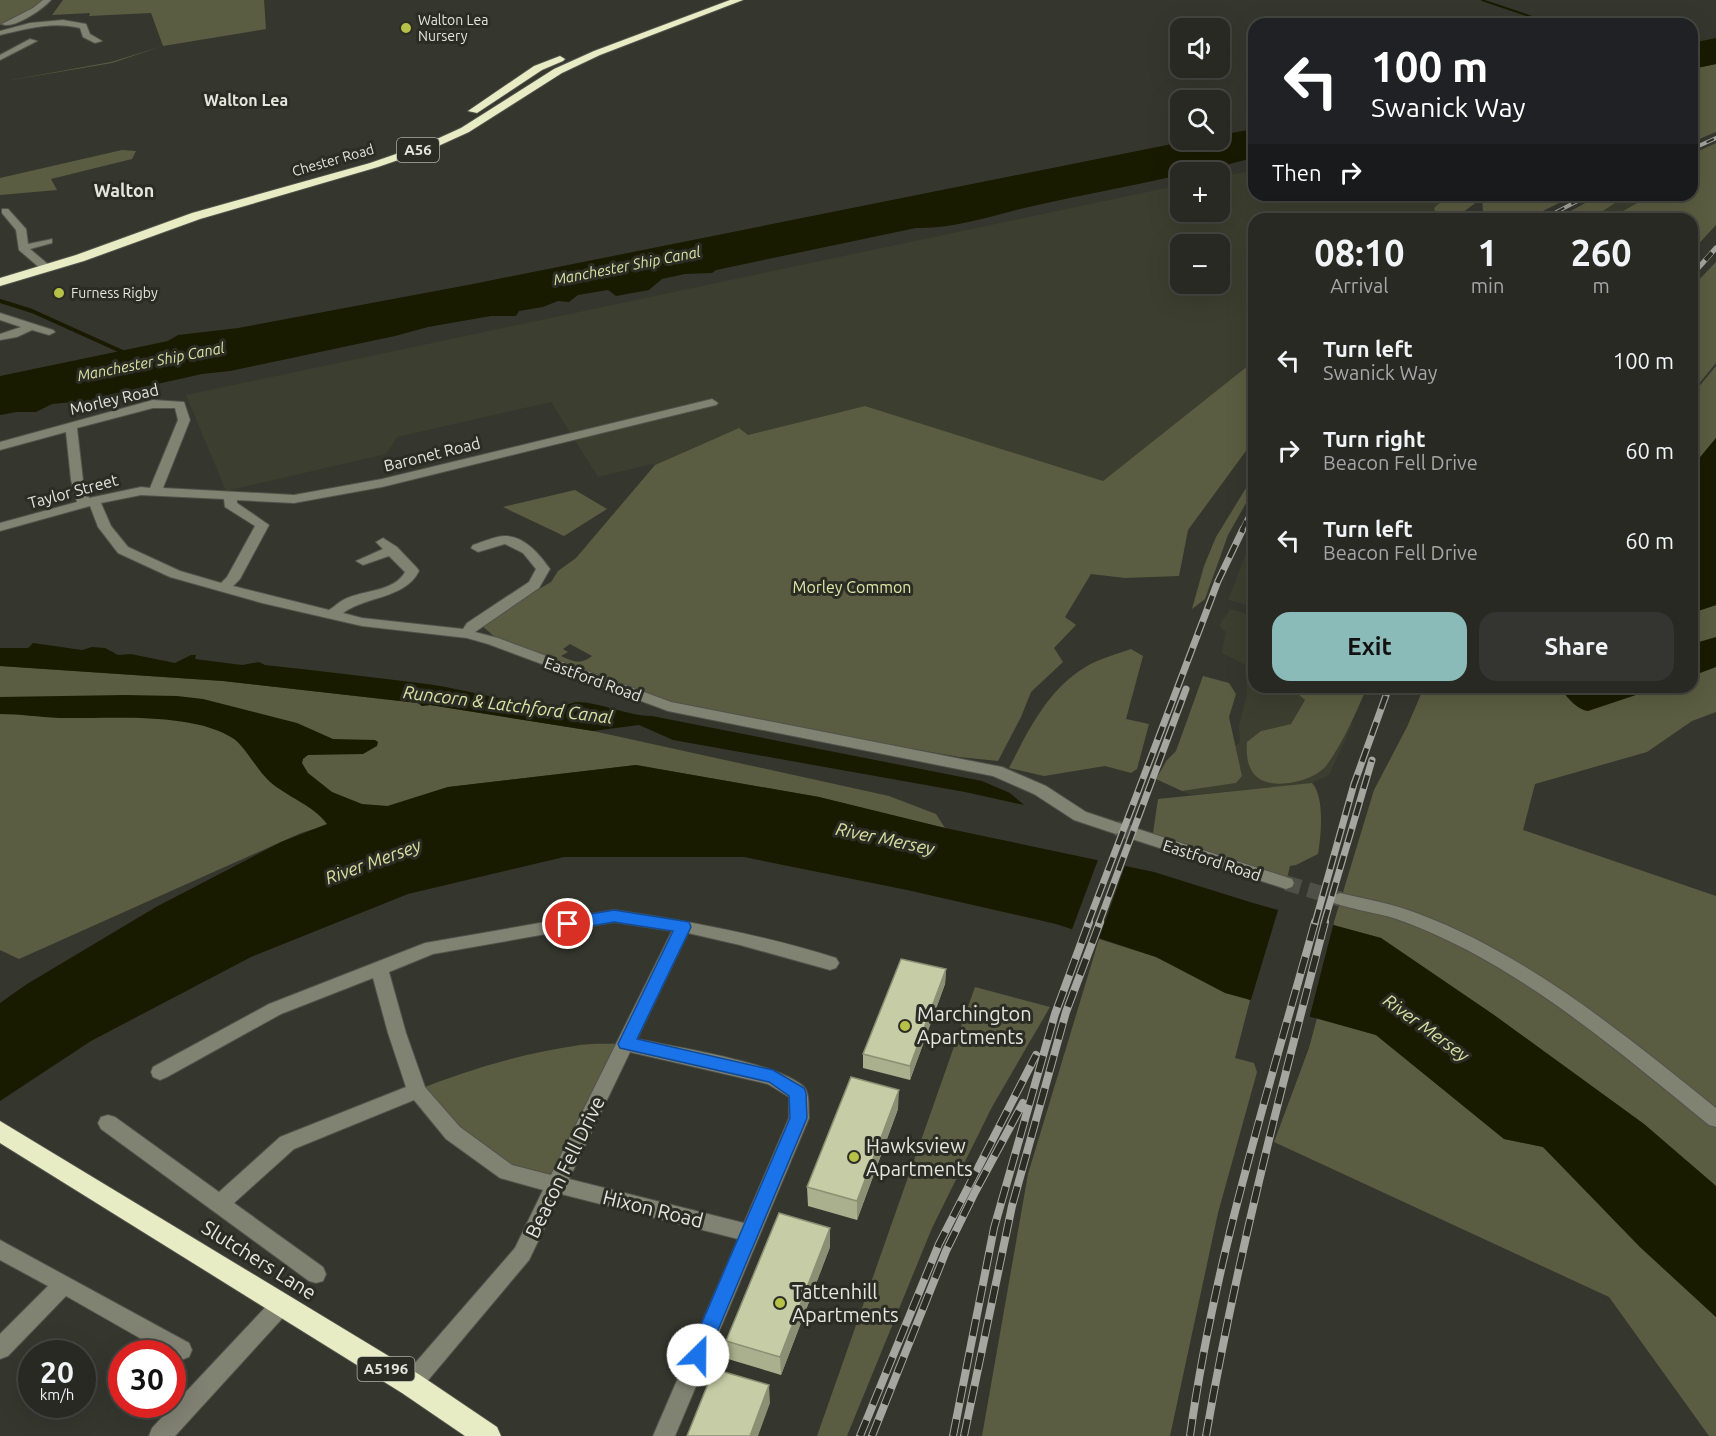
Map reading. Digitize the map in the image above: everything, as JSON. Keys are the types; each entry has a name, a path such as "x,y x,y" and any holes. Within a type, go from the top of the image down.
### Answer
{"highway":[{"name":"Chester Road","path":"0,282 51,265 201,206 382,155 421,140 454,124 538,68 719,0"},
{"name":"Chester Road","path":"51,265 80,258 196,216 374,165 432,145 465,130 558,71 597,53 738,0"},
{"name":"Slutchers Lane","path":"0,1131 411,1384 488,1436"}],"street":[{"path":"0,25 23,17 48,0"},
{"path":"0,33 36,26 75,24 83,26 86,34 98,41"},
{"path":"12,30 41,46"},
{"path":"0,58 33,41"},
{"path":"17,205 2,211 21,229 23,248"},
{"path":"23,248 48,241"},
{"path":"23,248 51,265"},
{"path":"0,316 49,332"},
{"path":"0,337 13,335 31,326"},
{"name":"Baronet Road","path":"155,492 294,499 382,483 712,403"},
{"name":"Morley Road","path":"0,446 153,404 180,405 184,420 155,492"},
{"name":"Eastford Road","path":"71,426 77,480 105,527 123,550 174,574 362,622 467,634 493,641 668,706 864,742 997,771 1040,790 1080,816 1116,828"},
{"name":"Taylor Street","path":"0,527 124,493 155,492"},
{"path":"224,588 233,579 262,525 230,504 231,497"},
{"path":"467,634 472,626 534,585 543,569 528,550 506,540 478,548"},
{"path":"330,615 349,603 399,585 408,579 412,571 388,546 363,561"},
{"name":"Eastford Road","path":"1138,835 1286,883"},
{"path":"1340,899 1418,920 1485,952 1606,1031 1716,1119"},
{"path":"160,1072 275,1009 431,948 614,916 740,938 830,963"},
{"name":"Beacon Fell Drive","path":"411,1384 522,1254 683,927"},
{"path":"219,1205 287,1143 417,1090 397,1033 379,967"},
{"path":"626,1044 773,1077 798,1093 799,1118 664,1436"},
{"name":"Hixon Road","path":"417,1090 453,1133 507,1172 750,1233"},
{"path":"108,1123 315,1274"},
{"path":"0,1249 163,1340"},
{"path":"0,1349 63,1285"},
{"path":"160,1436 282,1304"}],"shaded area":[{"path":"1248,171 1248,201 1442,201 1435,207 1436,213 1248,213 1248,366 1103,481 865,406 748,435 739,428 655,465 598,477 551,402 397,437 386,454 226,491 186,395 1170,187 1170,222 1230,222 1230,175"},
{"path":"1617,201 1640,201 1620,213 1599,213"},
{"path":"1248,548 1248,604 1228,600"},
{"path":"1230,609 1248,614 1248,693 1297,693 1305,700 1291,724 1261,731 1347,728 1354,721 1329,775 1312,783 1285,786 1192,795 1182,791 1235,783 1242,776 1234,746 1240,743 1239,726 1247,694 1245,665 1222,653 1226,632 1219,626"}],"green space":[{"path":"0,0 47,0 10,22 0,25"},
{"path":"63,0 264,0 266,29 163,46 151,13 52,15"},
{"path":"163,46 112,63 0,82 111,62"},
{"path":"1716,64 1716,132 1698,140 1698,68"},
{"path":"1716,143 1716,225 1698,244 1698,213 1620,213 1640,201 1698,201 1698,151"},
{"path":"122,150 136,151 132,159 51,179 57,190 0,195 0,178"},
{"path":"1442,201 1478,201 1462,213 1436,213 1434,208"},
{"path":"1482,201 1563,201 1539,213 1483,212"},
{"path":"1589,201 1618,201 1600,213 1567,213"},
{"path":"1716,262 1716,363 1698,385 1698,281"},
{"name":"Morley Common","path":"1248,366 1248,448 1188,530 1179,576 1125,578 1091,574 1065,617 1076,625 1054,648 1063,662 1031,692 998,761 959,757 668,706 496,638 481,625 551,582 558,571 576,558 655,465 739,428 748,435 865,406 1103,481","holes":["570,644 592,656 577,662 561,656 568,652 563,649"]},
{"path":"1716,366 1716,438 1698,460 1698,388"},
{"path":"1248,485 1248,500 1228,535 1205,599 1192,609 1204,566 1216,537"},
{"path":"575,490 607,509 564,536 503,507"},
{"path":"1716,605 1716,712 1692,721 1647,752 1535,784 1523,830 1716,896 1716,1186 1644,1124 1494,1015 1381,938 1333,925 1374,790 1407,727 1421,693 1698,693 1698,611"},
{"path":"1131,649 1143,656 1126,719 1149,724 1137,769 1131,773 1105,766 1044,776 1009,768 1041,711 1061,686 1087,666"},
{"path":"0,666 223,681 418,703 422,706 430,705 593,731 889,796 936,814 945,828 819,797 636,765 448,787 301,833 19,959 0,950"},
{"path":"1203,676 1229,683 1236,694 1229,717 1242,776 1236,783 1182,791 1156,779 1167,760 1176,751"},
{"path":"1297,693 1364,693 1343,738 1326,766 1303,780 1283,784 1264,781 1254,774 1249,766 1247,742 1261,731 1291,724 1305,700"},
{"path":"1312,783 1319,797 1320,807 1321,827 1318,854 1290,866 1286,883 1152,840 1158,799"},
{"path":"1099,939 1156,957 1250,1000 1235,1058 1254,1063 1257,1072 1218,1213 1170,1436 982,1436 1028,1174"},
{"path":"975,987 1050,1007 992,1107 932,1228 847,1436 817,1436"},
{"path":"1317,1018 1376,1035 1504,1139 1543,1147 1640,1247 1716,1317 1716,1436 1709,1436 1609,1297 1274,1142 1309,1048"},
{"path":"625,1044 556,1185 507,1171 417,1090 475,1069 534,1053 580,1045"}],"water":[{"path":"1716,38 1716,64 1698,68 1698,42"},
{"name":"Manchester Ship Canal","path":"1248,130 1248,160 1230,164 1230,162 1170,162 1170,177 960,224 916,228 716,270 712,273 685,274 662,279 649,290 616,296 608,290 578,295 569,302 558,301 543,307 519,311 516,316 491,316 428,327 230,371 202,374 99,397 96,400 52,404 36,412 0,415 0,376 168,341 178,335 238,328 473,284 1170,144 1170,150 1230,150 1230,133"},
{"path":"1716,438 1716,605 1698,611 1698,460"},
{"path":"1716,637 1716,667 1698,674 1698,642"},
{"name":"Runcorn & Latchford Canal","path":"33,643 82,650 92,647 105,648 118,655 131,654 175,663 191,655 196,655 195,659 242,665 259,662 265,665 427,684 546,705 576,702 595,704 633,714 982,781 1010,793 1024,805 965,792 673,740 639,725 593,731 430,705 422,706 418,703 223,681 0,666 0,648 28,648"},
{"path":"1564,693 1642,693 1588,711 1581,709"},
{"name":"River Mersey","path":"125,695 203,699 297,723 333,739 375,740 378,742 377,746 363,754 308,755 302,763 308,773 332,792 362,804 388,806 448,787 636,765 819,797 945,828 1154,872 1253,903 1381,938 1494,1015 1644,1124 1716,1186 1716,1317 1640,1247 1543,1147 1504,1139 1376,1035 1225,993 1156,957 1056,924 907,890 744,857 564,857 408,894 251,957 91,1041 0,1101 0,1003 27,984 156,907 281,842 327,824 307,806 269,781 234,739 217,730 196,724 149,718 59,718 0,714 0,697"}],"pier":[{"path":"1099,857 1126,863 1098,941 1071,932"},
{"path":"1279,907 1334,922 1309,1019 1250,1003"}],"building":[{"name":"Marchington Apartments","path":"901,959 946,969 910,1066 863,1054"},
{"name":"Hawksview Apartments","path":"851,1077 899,1090 857,1201 807,1187"},
{"name":"Tattenhill Apartments","path":"779,1213 830,1228 780,1357 726,1341"},
{"path":"714,1369 769,1385 750,1436 687,1436"}],"waterway":[{"path":"1482,0 1535,18"},
{"name":"Manchester Ship Canal","path":"0,301 32,311 125,353"}],"tunnel":[{"path":"1116,828 1138,835"},
{"path":"1286,883 1340,899"}],"railway":[{"path":"1698,146 1716,138"},
{"path":"1554,213 1578,201"},
{"path":"1698,268 1716,248"},
{"path":"1242,530 1248,518"},
{"path":"1088,923 1218,581 1243,529"},
{"path":"1099,923 1186,689"},
{"path":"1315,923 1354,784 1387,693"},
{"path":"1324,923 1372,760"},
{"path":"953,1436 994,1228 1055,1014 1089,922"},
{"path":"964,1436 1012,1206 1066,1012 1100,922"},
{"path":"1190,1436 1200,1371 1228,1241 1261,1113 1315,922"},
{"path":"1206,1436 1245,1242 1275,1113 1325,922"},
{"path":"860,1436 939,1244 1036,1055"},
{"path":"872,1436 946,1251 1023,1103"}],"place":[{"name":"Walton Lea Nursery","path":"406,28"},
{"name":"Furness Rigby","path":"59,293"},
{"name":"Marchington Apartments","path":"905,1026"},
{"name":"Hawksview Apartments","path":"854,1157"},
{"name":"Tattenhill Apartments","path":"780,1303"}],"district":[{"name":"Walton Lea","path":"246,100"},
{"name":"Walton","path":"124,191"}],"route":[{"path":"568,924 614,916 683,927 626,1044 773,1077 798,1093 799,1118 698,1355"}]}
